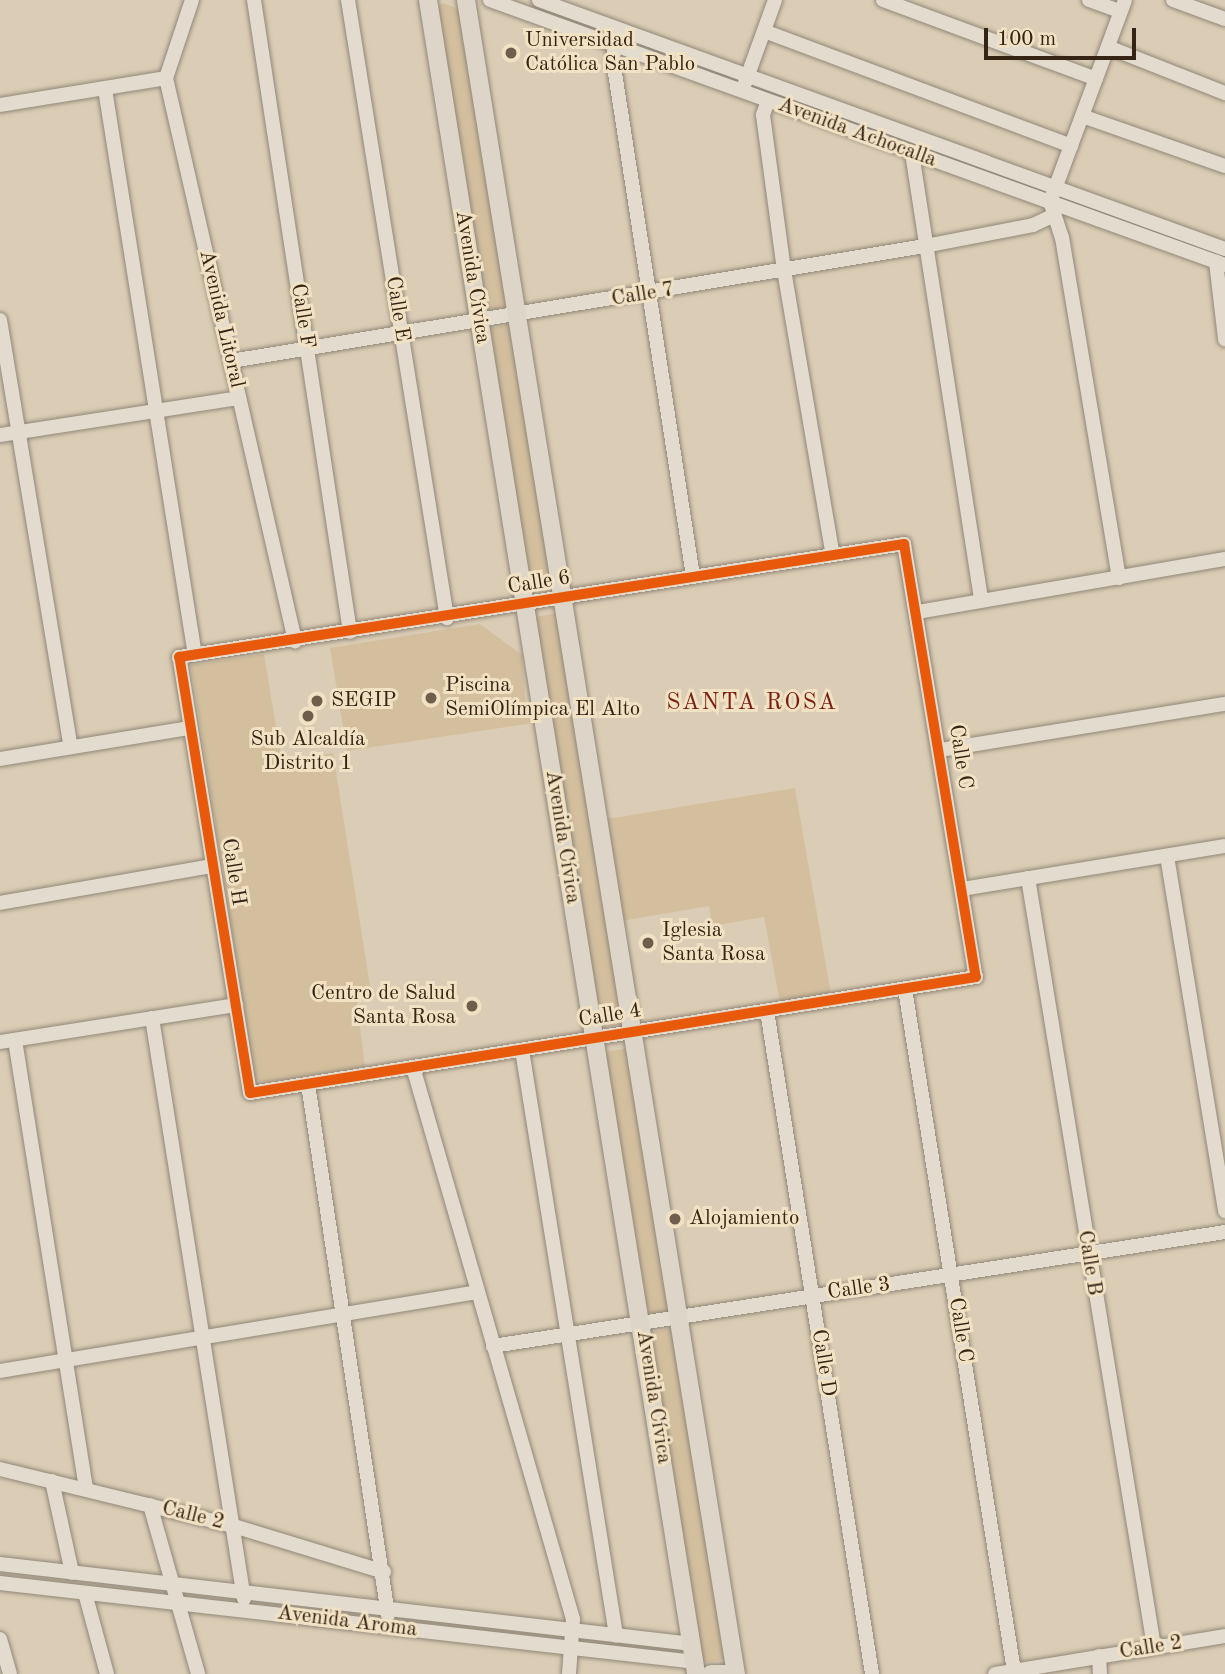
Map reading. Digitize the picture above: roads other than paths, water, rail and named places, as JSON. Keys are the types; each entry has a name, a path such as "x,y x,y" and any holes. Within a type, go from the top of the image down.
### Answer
{"main road":[{"name":"Avenida Cívica","path":"428,0 695,1668"},
{"name":"Avenida Cívica","path":"466,0 736,1674"},
{"path":"711,1674 731,1674"}],"street":[{"path":"0,105 166,78 192,0"},
{"name":"Calle F","path":"254,0 350,632"},
{"name":"Calle E","path":"348,0 447,618"},
{"name":"Avenida Achocalla","path":"490,0 912,153 1051,209 1221,264"},
{"name":"Avenida Achocalla","path":"539,0 1225,249"},
{"path":"883,0 1096,79"},
{"path":"1090,0 1122,6 1056,187 1051,209 1062,238 1119,578"},
{"path":"1173,0 1225,19"},
{"path":"743,91 764,31 771,1"},
{"path":"764,31 1071,146"},
{"path":"615,45 613,60 647,295 693,576"},
{"path":"1108,47 1225,93"},
{"name":"Avenida Litoral","path":"166,78 295,641"},
{"path":"105,89 195,655"},
{"path":"768,101 763,115 784,270 832,552"},
{"path":"1082,116 1225,166"},
{"path":"912,153 981,601"},
{"name":"Calle 7","path":"231,361 647,295 925,246 1033,225 1051,209"},
{"path":"1221,264 1225,339"},
{"path":"0,320 71,747"},
{"path":"0,435 239,398"},
{"name":"Calle 6","path":"179,657 447,618 832,552 904,544"},
{"name":"Calle C","path":"904,544 918,612 976,977"},
{"path":"918,612 1225,559"},
{"name":"Calle H","path":"179,657 250,1093"},
{"path":"940,750 1225,704"},
{"path":"0,759 190,728"},
{"path":"962,889 1225,846"},
{"path":"1167,856 1225,1211"},
{"path":"0,903 213,866"},
{"name":"Calle B","path":"1028,878 1087,1252 1154,1647"},
{"name":"Calle 4","path":"250,1093 976,977"},
{"name":"Calle C","path":"905,989 1014,1671"},
{"path":"0,1042 236,1004"},
{"name":"Calle D","path":"767,1010 872,1674"},
{"path":"152,1018 206,1337 245,1610"},
{"path":"15,1040 86,1488"},
{"path":"522,1050 616,1635"},
{"path":"413,1067 572,1630 569,1674"},
{"path":"308,1084 384,1572 388,1609 386,1627"},
{"name":"Calle 3","path":"493,1346 1225,1232"},
{"path":"0,1371 478,1292"},
{"name":"Calle 2","path":"0,1469 234,1526 384,1572"},
{"path":"52,1481 72,1573"},
{"path":"150,1505 170,1584 198,1674"},
{"name":"Avenida Aroma","path":"0,1564 692,1644"},
{"name":"Avenida Aroma","path":"0,1583 570,1648 695,1668"},
{"path":"85,1593 107,1674"},
{"name":"Calle 2","path":"995,1674 1225,1636"},
{"path":"0,1639 10,1674"},
{"path":"1099,1656 1100,1674"}],"place":[{"name":"Universidad Católica San Pablo","path":"511,53"},
{"name":"Piscina SemiOlímpica El Alto","path":"431,698"},
{"name":"SEGIP","path":"317,701"},
{"name":"Sub Alcaldía Distrito 1","path":"308,716"},
{"name":"Iglesia Santa Rosa","path":"648,943"},
{"name":"Centro de Salud Santa Rosa","path":"472,1006"},
{"name":"Alojamiento","path":"675,1219"}],"district":[{"name":"SANTA ROSA","path":"752,703"}]}
